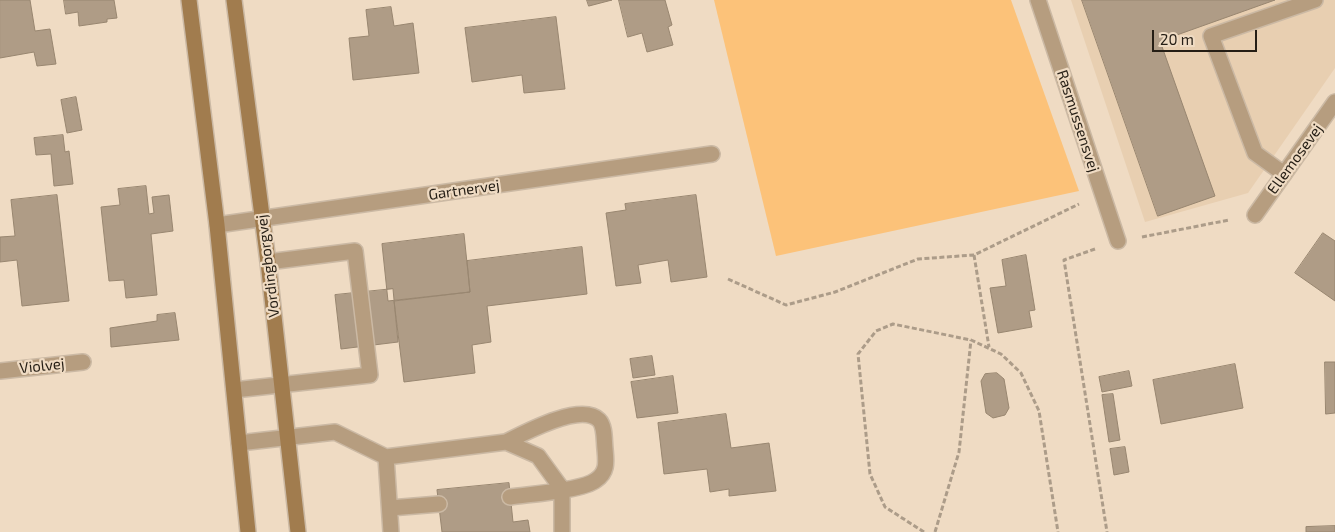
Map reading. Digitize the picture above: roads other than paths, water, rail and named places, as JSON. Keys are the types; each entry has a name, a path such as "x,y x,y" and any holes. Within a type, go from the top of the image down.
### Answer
{"main road":[{"path":"189,0 217,225 248,532"},
{"name":"Vordingborgvej","path":"234,0 263,219 298,532"}],"street":[{"name":"Rasmussensvej","path":"1038,0 1118,241"},
{"path":"1284,174 1255,153 1211,36 1316,0"},
{"name":"Ellemosevej","path":"1255,216 1335,102"},
{"name":"Gartnervej","path":"217,225 712,154"},
{"path":"234,390 370,374 355,251 268,262"},
{"name":"Violvej","path":"0,371 83,362"},
{"path":"239,443 335,432 386,458 506,442 553,419 590,415 598,419 602,426 606,464 603,473 589,484 510,497"},
{"path":"506,442 538,456 562,489 562,532"},
{"path":"386,458 391,532"},
{"path":"390,508 439,504"}]}
